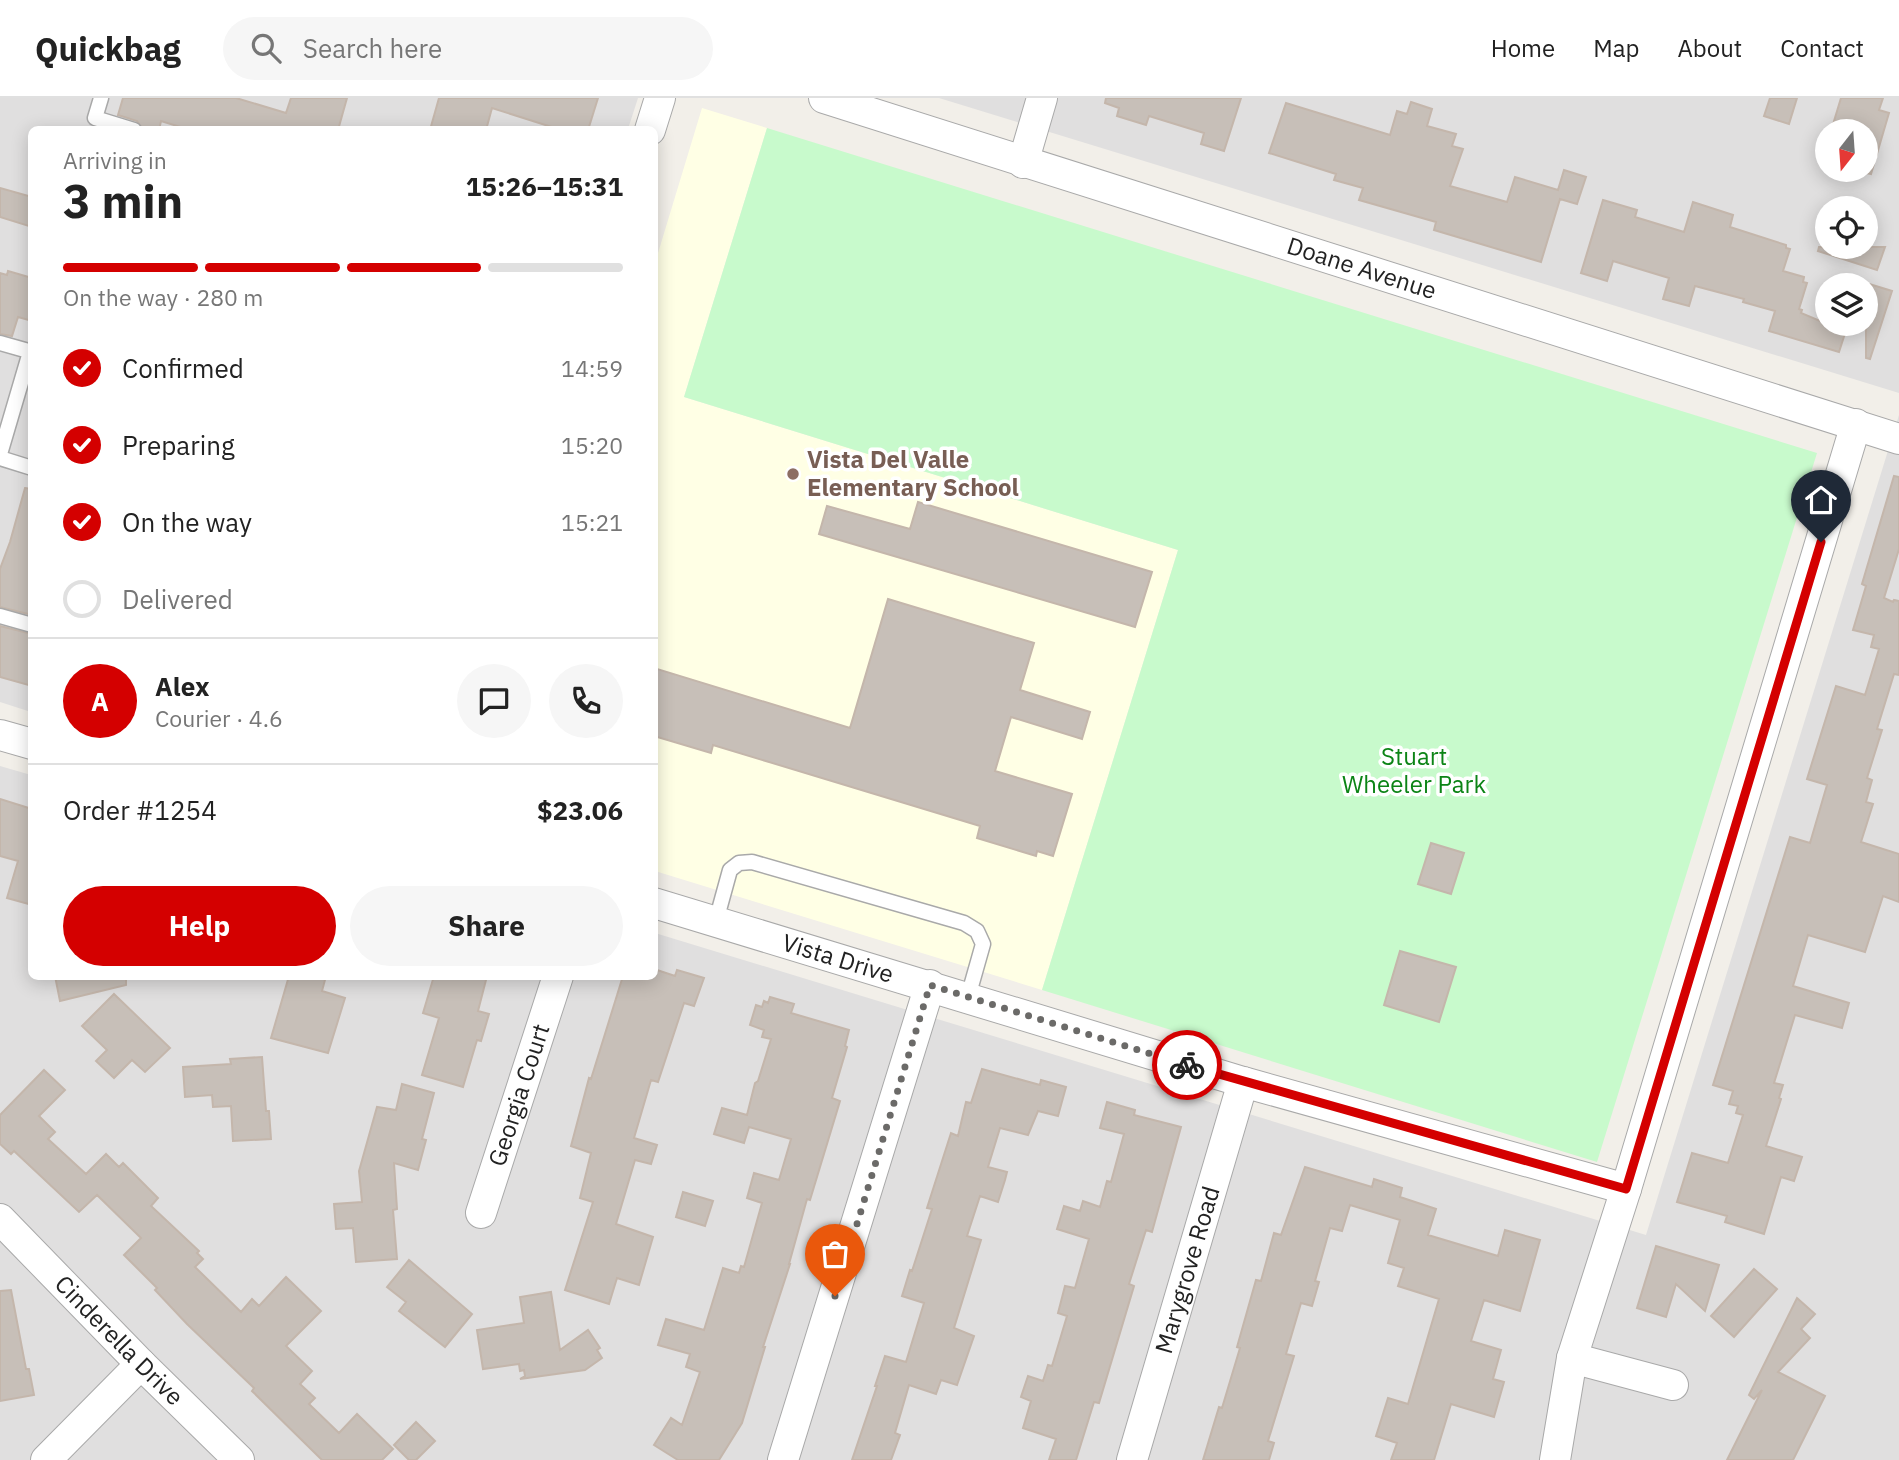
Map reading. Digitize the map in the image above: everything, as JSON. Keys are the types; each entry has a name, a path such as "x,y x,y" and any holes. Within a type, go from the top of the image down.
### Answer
{"street":[{"path":"651,126 660,98"},
{"name":"Doane Avenue","path":"824,98 1899,439"},
{"path":"1023,163 1042,98"},
{"path":"1555,1460 1572,1358 1626,1189 1856,424"},
{"path":"0,735 28,743"},
{"name":"Vista Drive","path":"658,904 1243,1082 1626,1189"},
{"name":"Georgia Court","path":"481,1213 557,980"},
{"path":"783,1460 930,985"},
{"name":"Marygrove Road","path":"1132,1460 1243,1082"},
{"name":"Cinderella Drive","path":"0,1219 239,1460"},
{"path":"1572,1358 1673,1385"},
{"path":"46,1460 141,1364"}],"lane":[{"path":"101,98 95,118 121,126"},
{"path":"0,343 28,351"},
{"path":"28,362 0,456 28,466"},
{"path":"0,615 28,624"},
{"path":"716,921 730,870 739,863 752,862 964,923 977,931 983,944 968,997"}],"shaded area":[{"path":"0,98 638,98 629,126 28,126 28,711 0,702"},
{"path":"939,98 1899,98 1899,393"},
{"name":"Vista Del Valle Elementary School","path":"702,108 767,128 684,397 1178,550 1042,990 658,872 658,253"},
{"path":"1899,415 1899,1460 0,1460 0,766 28,774 28,980 658,980 658,934 1646,1235"}],"green space":[{"name":"Stuart Wheeler Park","path":"767,128 1817,453 1597,1162 1042,990 1178,550 684,397"}],"building":[{"path":"123,98 236,98 286,113 291,98 347,98 339,126 177,126 161,121 160,126 140,126 137,121 118,115"},
{"path":"439,98 598,98 589,126 548,126 492,108 487,126 431,126"},
{"path":"1106,98 1241,98 1224,151 1201,144 1204,133 1149,116 1146,125 1117,116 1119,108 1105,103"},
{"path":"1770,98 1797,98 1789,124 1764,116"},
{"path":"1841,98 1883,98 1879,110 1889,113 1878,150 1878,119 1835,119"},
{"path":"1411,102 1432,109 1427,126 1456,134 1452,146 1463,149 1450,186 1507,202 1515,177 1558,190 1564,170 1586,177 1577,204 1560,199 1541,262 1434,230 1436,222 1359,200 1363,188 1334,180 1336,174 1269,153 1286,103 1390,135 1397,111 1407,114"},
{"path":"0,188 28,196 28,226 0,217"},
{"path":"1603,200 1637,210 1635,217 1684,232 1693,202 1733,215 1730,227 1786,245 1786,248 1790,249 1783,271 1804,277 1803,282 1807,283 1799,309 1802,310 1801,313 1815,319 1815,336 1844,336 1839,352 1769,331 1775,311 1743,302 1744,299 1695,286 1689,306 1663,299 1669,278 1613,261 1607,281 1581,273"},
{"path":"1878,247 1885,247 1877,270 1843,259 1878,259"},
{"path":"8,271 28,277 28,320 18,317 12,336 0,334 0,273 7,275"},
{"path":"1878,287 1892,291 1878,334"},
{"path":"1866,336 1877,336 1870,359 1866,358"},
{"path":"1894,476 1899,477 1899,549 1884,598 1893,602 1899,601 1899,675 1894,674 1877,729 1882,730 1867,778 1872,780 1866,802 1873,804 1861,842 1899,854 1899,902 1883,896 1865,952 1808,935 1793,986 1849,1003 1842,1028 1795,1015 1774,1083 1783,1085 1766,1146 1802,1157 1794,1181 1781,1177 1764,1234 1725,1222 1727,1216 1677,1202 1692,1153 1728,1163 1743,1115 1736,1113 1738,1106 1729,1104 1733,1091 1713,1085 1790,837 1810,843 1827,785 1807,779 1836,686 1865,695 1879,649 1871,647 1874,635 1853,630 1866,586 1862,584"},
{"path":"25,488 28,488 28,614 0,607 0,569"},
{"path":"918,502 1152,572 1135,627 819,534 827,506 910,529"},
{"path":"888,599 1034,643 1020,690 1090,712 1082,739 1011,717 995,771 1072,794 1053,856 1037,851 1036,856 977,838 980,826 713,745 711,753 658,737 658,669 850,728"},
{"path":"0,626 28,633 28,685 0,677"},
{"path":"0,799 28,808 28,904 7,898 18,861 0,856"},
{"path":"1431,843 1464,853 1451,894 1418,884"},
{"path":"1400,951 1456,967 1439,1022 1384,1005"},
{"path":"658,970 675,976 677,970 704,978 694,1006 684,1003 658,1082 651,1080 634,1138 657,1145 651,1164 635,1160 616,1224 653,1237 639,1285 617,1278 609,1304 565,1290 593,1202 580,1198 591,1153 571,1146 589,1078 591,1079 622,980 658,980"},
{"path":"56,980 126,980 126,985 60,1001"},
{"path":"288,980 325,980 322,991 345,998 328,1053 271,1038"},
{"path":"433,980 486,980 478,1011 489,1014 481,1041 477,1040 463,1087 422,1075 439,1018 423,1013"},
{"path":"114,994 170,1048 145,1072 132,1060 114,1078 96,1061 107,1050 82,1026"},
{"path":"770,997 794,1004 791,1013 849,1030 845,1046 847,1047 832,1098 840,1101 810,1200 807,1199 742,1423 719,1460 678,1460 654,1445 671,1418 682,1425 700,1372 686,1367 690,1354 658,1345 666,1319 704,1330 723,1268 739,1273 741,1266 744,1267 762,1203 747,1198 754,1173 779,1180 791,1139 749,1127 744,1143 714,1134 722,1108 747,1115 771,1039 762,1037 764,1030 750,1025 756,1005 762,1007 764,1001 768,1003"},
{"path":"262,1057 271,1139 233,1141 231,1106 213,1107 212,1095 185,1097 183,1067 231,1064 230,1059"},
{"path":"982,1069 1040,1085 1041,1080 1066,1087 1058,1116 1038,1111 1028,1135 1000,1128 988,1167 1007,1172 1005,1180 998,1202 980,1196 967,1236 981,1240 954,1328 974,1336 957,1385 941,1380 936,1394 909,1385 895,1433 900,1435 891,1460 852,1460 885,1356 906,1362 924,1303 902,1296 932,1209 927,1208 951,1133 958,1136 966,1102 971,1103"},
{"path":"44,1070 65,1090 39,1116 55,1132 48,1139 86,1174 106,1154 119,1167 123,1163 158,1198 151,1206 199,1251 197,1253 203,1259 195,1267 241,1312 252,1299 259,1306 286,1277 321,1311 286,1346 312,1371 300,1384 315,1398 309,1404 339,1433 357,1414 393,1449 382,1460 322,1460 252,1391 254,1388 187,1324 155,1290 157,1288 124,1255 141,1238 97,1195 79,1212 14,1151 11,1154 0,1144 0,1115"},
{"path":"402,1084 434,1093 422,1139 426,1140 418,1170 394,1163 397,1209 393,1210 397,1259 356,1262 353,1228 336,1229 334,1204 362,1202 359,1171 377,1107 396,1110"},
{"path":"1107,1102 1135,1110 1134,1115 1181,1127 1152,1232 1146,1230 1129,1284 1134,1286 1099,1403 1094,1402 1076,1460 1049,1460 1056,1439 1023,1428 1031,1401 1021,1397 1028,1376 1043,1381 1048,1365 1052,1366 1067,1316 1058,1313 1065,1286 1075,1288 1089,1239 1057,1229 1064,1206 1080,1211 1083,1201 1100,1207 1107,1181 1111,1182 1124,1134 1100,1128"},
{"path":"1305,1167 1372,1187 1374,1179 1402,1188 1400,1197 1436,1209 1428,1235 1498,1256 1505,1230 1540,1240 1520,1311 1484,1300 1471,1341 1501,1350 1493,1379 1504,1382 1494,1417 1451,1404 1434,1460 1391,1460 1397,1443 1376,1436 1388,1398 1408,1404 1439,1299 1398,1286 1404,1268 1388,1263 1400,1220 1350,1205 1342,1231 1330,1228 1315,1281 1319,1282 1312,1306 1301,1303 1286,1354 1294,1356 1268,1441 1274,1443 1269,1460 1203,1460 1240,1348 1237,1347 1256,1280 1261,1281 1274,1233 1281,1235"},
{"path":"683,1192 713,1201 705,1226 676,1217"},
{"path":"1656,1246 1719,1265 1705,1311 1676,1284 1666,1317 1637,1308"},
{"path":"409,1260 472,1314 445,1347 399,1311 406,1302 387,1287"},
{"path":"1754,1269 1777,1289 1734,1337 1711,1316"},
{"path":"11,1290 26,1369 29,1369 34,1395 0,1401 0,1291"},
{"path":"551,1292 560,1350 588,1330 600,1348 597,1350 602,1358 585,1370 520,1379 525,1376 524,1370 520,1371 519,1364 483,1369 477,1330 524,1323 520,1297"},
{"path":"1797,1298 1815,1314 1801,1329 1810,1338 1778,1372 1825,1396 1793,1460 1727,1460 1762,1390 1754,1399 1749,1395"},
{"path":"416,1422 435,1441 416,1460 409,1460 394,1445"}],"way so far":[{"path":"835,1296 930,985 1187,1065"}],"place":[{"name":"Vista Del Valle Elementary School","path":"793,474"}],"route":[{"path":"1187,1065 1626,1189 1821,542"}]}
